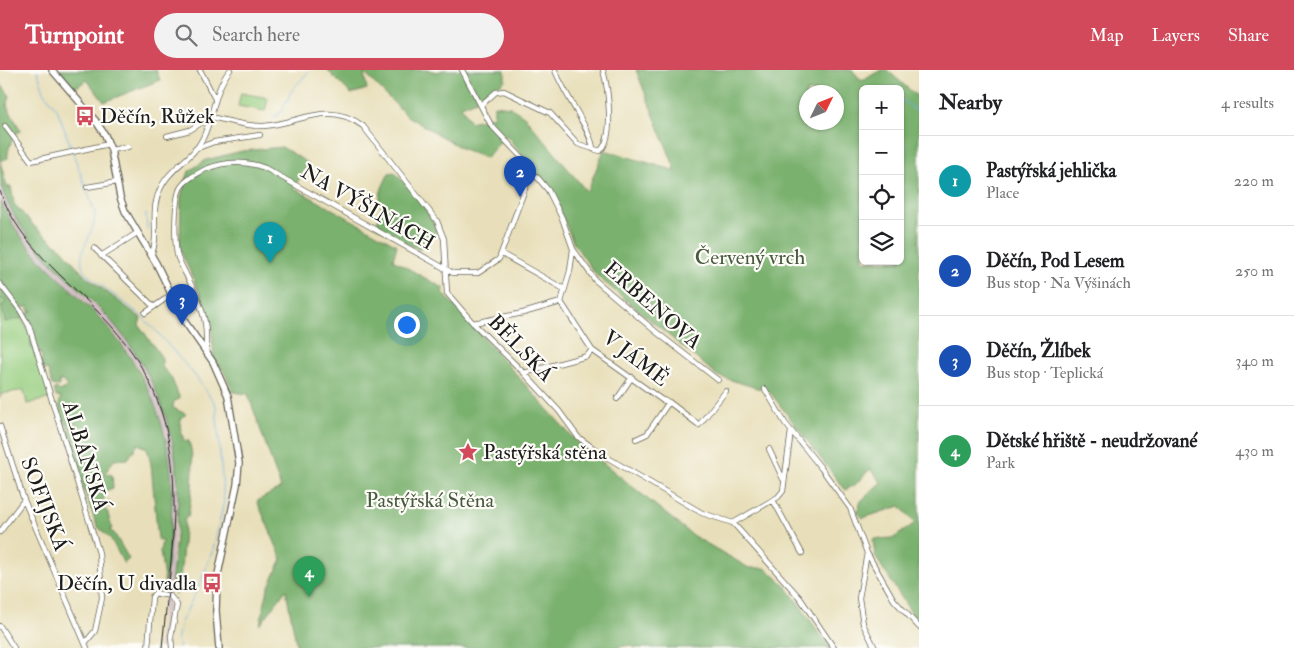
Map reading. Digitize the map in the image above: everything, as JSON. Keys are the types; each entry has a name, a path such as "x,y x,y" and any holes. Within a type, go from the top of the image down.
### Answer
{"main road":[{"path":"52,70 95,120 109,144 122,205 185,322 218,372 228,396 239,463 237,486 217,579 216,611 219,648"}],"street":[{"path":"200,70 215,98"},
{"path":"151,256 154,244 155,203 160,189 166,177 195,149 203,138 215,98 223,78 230,70"},
{"path":"462,70 491,125 518,152 528,171 538,178 548,190 562,218 573,249 570,271 561,302 523,313 473,323"},
{"path":"555,70 562,87 588,131 593,149"},
{"path":"480,103 496,92 504,91 550,113 578,144 600,151 604,147 609,124 610,102 603,70"},
{"name":"BĚLSKÁ","path":"210,117 263,126 324,113 339,114 352,118 372,136 437,221 444,239 447,293 473,323 524,373 559,411 578,437 606,456 702,513 733,523"},
{"path":"167,136 190,130 210,117"},
{"path":"5,126 31,161 109,144"},
{"path":"195,149 220,141 260,135"},
{"path":"111,150 128,146"},
{"name":"NA VÝŠINÁCH","path":"206,352 204,318 197,296 177,253 177,199 181,186 192,176 220,164 235,163 260,166 445,270 460,275 478,273 490,267 502,254 527,189 528,171"},
{"path":"87,187 117,182"},
{"path":"101,256 137,233"},
{"path":"94,248 154,307"},
{"name":"ERBENOVA","path":"573,249 595,280 655,331 718,380"},
{"path":"502,254 564,289"},
{"name":"ALBÁNSKÁ","path":"0,284 20,310 29,326 99,553 102,598 95,631 86,646"},
{"path":"145,314 171,295"},
{"name":"V JÁMĚ","path":"561,302 592,350 662,400 669,402 699,425 726,391"},
{"path":"524,373 587,356 592,350"},
{"path":"617,399 632,378"},
{"path":"765,389 791,431 850,508 867,552 894,600 919,627"},
{"path":"636,439 647,434 669,402"},
{"name":"SOFIJSKÁ","path":"0,426 24,500 86,646"},
{"path":"791,431 782,491 773,500 733,523 800,598 834,648"},
{"path":"769,449 784,482"},
{"path":"0,532 24,500"},
{"path":"773,500 802,553"},
{"path":"867,552 858,598 863,624 875,648"},
{"path":"148,648 152,597 155,593 170,596 177,605 171,636 172,648"},
{"path":"0,626 14,648"}],"shaded area":[{"path":"0,183 6,198 77,288 111,320 130,343 146,369 164,409 176,459 178,493 165,648 159,648 170,531 166,437 158,411 141,372 115,334 85,302 46,268 23,241 0,200"}],"green space":[{"path":"60,70 156,70 160,80 104,102 87,80 72,90 59,72"},
{"name":"Červený vrch","path":"327,70 429,70 437,72 443,70 505,70 505,80 500,85 484,96 461,106 470,122 494,116 494,105 510,107 525,117 587,192 604,150 676,171 636,70 852,70 862,81 881,70 887,70 919,98 919,625 875,556 873,539 894,538 915,523 900,506 863,518 857,512 861,501 881,482 870,469 855,485 845,490 770,392 718,376 597,276 574,244 556,201 544,182 506,135 486,158 461,148 407,116 364,73 367,89 351,94"},
{"path":"0,83 10,96 7,106 21,131 14,134 8,158 0,161 0,155"},
{"path":"241,93 268,98 265,111 238,106"},
{"name":"Pastýřská Stěna","path":"282,147 308,163 294,188 397,245 393,260 443,288 443,293 575,440 692,535 749,568 765,568 785,585 830,648 635,648 630,645 614,648 297,648 286,590 260,625 268,588 282,559 257,501 281,488 248,394 233,392 225,373 214,358 211,319 180,249 181,196 189,171 206,160 242,151"},
{"path":"0,161 7,187 11,187 14,204 35,227 63,250 84,275 141,318 139,325 162,358 162,367 171,377 180,399 174,401 173,408 186,414 181,419 180,426 184,441 189,441 193,479 188,517 185,518 182,559 175,595 171,586 176,541 178,495 176,467 172,439 154,387 126,339 108,317 49,260 25,233 7,202 1,185"},
{"path":"394,172 419,200 430,216 437,232 429,235 419,250 375,226 383,208 380,199 381,190 389,173"},
{"path":"0,200 27,245 105,324 122,345 149,391 159,415 170,467 172,495 170,541 165,586 160,551 162,541 158,540 151,464 147,448 138,444 128,459 114,460 105,473 112,475 113,488 102,492 105,496 103,499 104,503 109,501 113,505 107,507 103,505 103,509 107,511 112,528 110,531 114,533 129,559 124,564 111,539 97,526 74,463 72,443 68,438 68,431 72,427 68,428 64,421 59,405 61,397 56,397 54,389 56,388 60,391 67,387 63,381 59,381 59,386 52,385 48,370 43,369 42,357 38,348 32,349 30,346 32,336 36,332 32,328 30,319 26,318 27,314 32,311 28,310 28,306 23,308 21,305 19,307 24,317 5,322 2,307 6,301 0,298 3,286 0,282"},
{"path":"0,291 19,314 26,327 38,355 51,398 27,404 24,390 1,394 0,398"}],"waterway":[{"path":"37,70 45,94 57,109 95,213 92,230 81,258 86,274 137,312 157,332 197,378 216,405 224,502 213,550 199,586 181,622 177,640 180,648"},
{"path":"273,118 282,111 292,90 310,70"},
{"path":"904,101 919,113"},
{"path":"146,214 147,230"}],"railway":[{"path":"0,191 9,211 31,244 102,316 133,354 154,392 167,432 173,473 174,515 162,648"}],"place":[{"name":"Děčín, Růžek","path":"85,116"},
{"name":"Děčín, Pod Lesem","path":"520,197"},
{"name":"Pastýřská jehlička","path":"270,263"},
{"name":"Děčín, Žlíbek","path":"182,325"},
{"name":"Pastýřská stěna","path":"468,452"},
{"name":"Děčín, U divadla","path":"212,583"},
{"name":"Dětské hřiště - neudržované","path":"309,597"}]}
